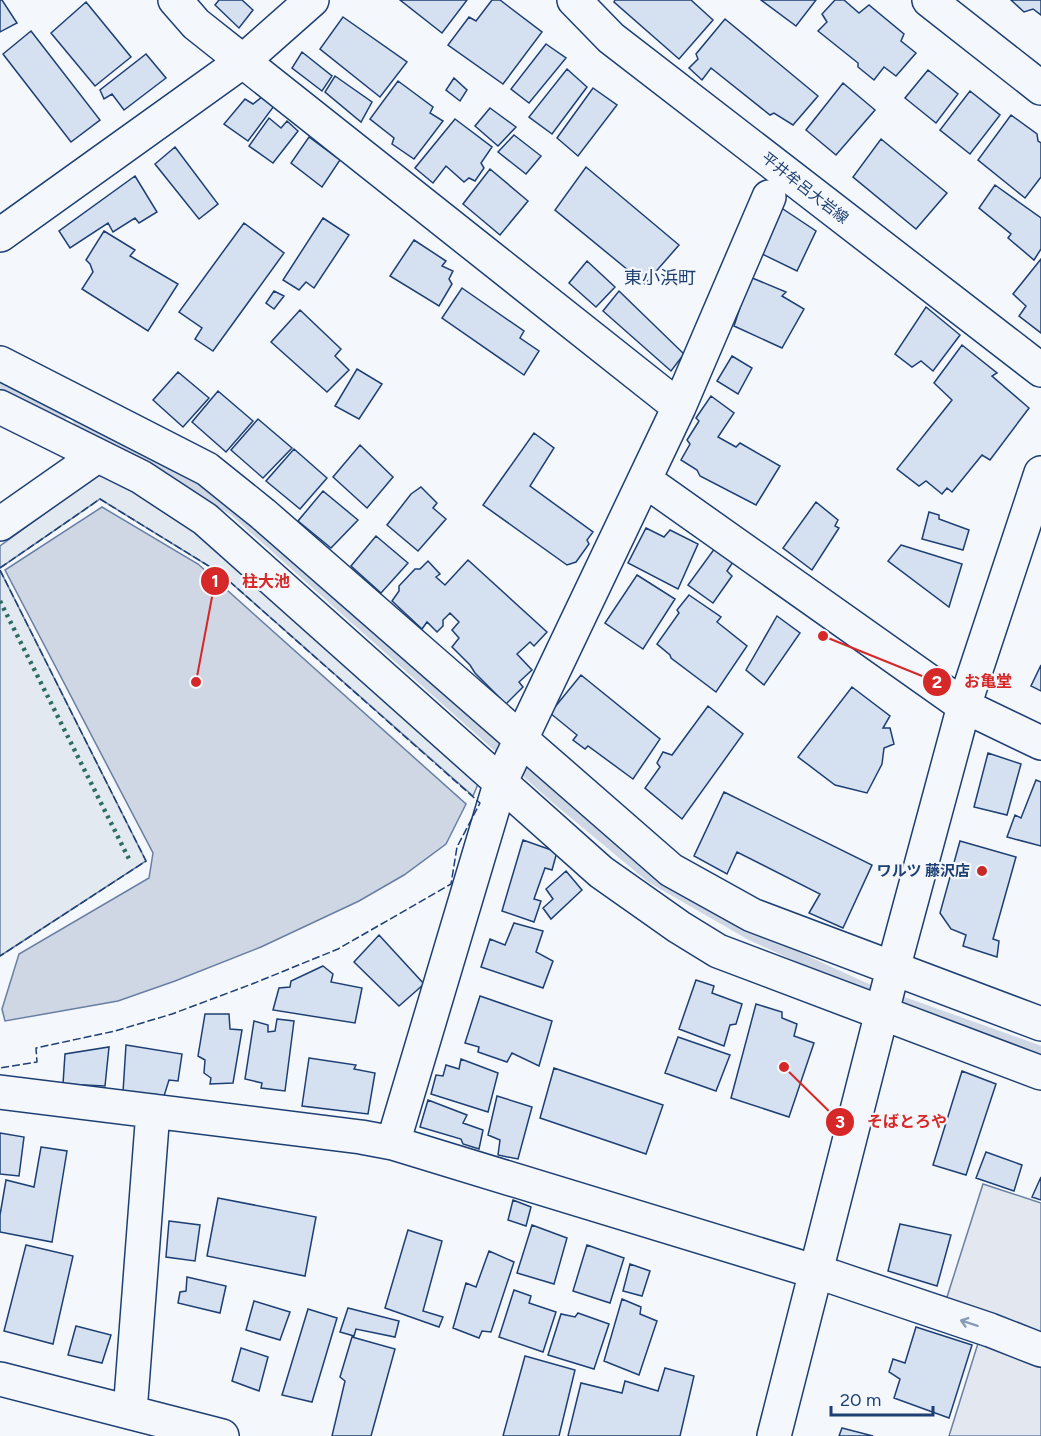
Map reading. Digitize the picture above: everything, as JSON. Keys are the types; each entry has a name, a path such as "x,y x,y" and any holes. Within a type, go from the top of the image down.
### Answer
{"street":[{"path":"176,0 196,24 679,408"},
{"path":"0,235 243,61 312,0"},
{"name":"平井牟呂大岩線","path":"574,0 611,38 1041,370"},
{"path":"929,0 1041,88"},
{"path":"393,1143 501,781 679,408 769,197"},
{"path":"0,363 207,469 263,514 671,870 752,915 1041,1024"},
{"path":"0,407 141,477 205,519 601,872 679,927 718,951 1041,1074"},
{"path":"0,524 97,456"},
{"path":"774,1436 893,969 964,706 1041,473"},
{"path":"645,481 964,706 1041,743"},
{"path":"0,1092 361,1137 393,1143 816,1272 1033,1346"},
{"path":"130,1412 153,1111"},
{"path":"0,1379 222,1436"}],"shaded area":[{"path":"100,473 195,527 481,777 473,796 220,573 100,499 0,568 0,546"},
{"path":"102,507 198,564 466,804 446,844 404,875 359,901 261,947 118,1001 5,1021 2,1009 19,954 149,878 153,853 5,570"},
{"path":"0,570 146,861 0,956"},
{"path":"983,1184 1041,1203 1041,1436 949,1436 980,1337 842,1270 947,1297"}],"building":[{"path":"0,0 17,23 0,32"},
{"path":"219,0 242,0 253,10 239,28 215,5"},
{"path":"400,0 467,0 442,33"},
{"path":"492,0 500,0 542,32 503,84 448,45 469,17 476,21"},
{"path":"615,0 691,0 713,20 679,59 614,2"},
{"path":"761,0 816,0 796,26"},
{"path":"835,0 844,0 859,13 869,5 904,34 901,41 916,53 896,76 884,67 874,80 858,67 858,63 818,31 827,22 822,14"},
{"path":"1011,0 1041,0 1041,15 1033,9 1024,12"},
{"path":"86,2 131,57 95,86 51,33"},
{"path":"343,17 407,62 380,97 320,49"},
{"path":"725,19 818,96 793,125 774,113 770,115 711,68 702,80 689,68 698,59 696,54"},
{"path":"31,31 100,120 71,142 3,54"},
{"path":"546,44 566,58 529,103 511,89"},
{"path":"302,52 332,76 322,91 292,68"},
{"path":"146,54 166,78 124,110 112,94 104,99 100,90"},
{"path":"567,69 587,87 552,134 529,117"},
{"path":"928,70 958,94 936,123 905,98"},
{"path":"335,76 372,102 361,122 325,92"},
{"path":"454,78 467,90 460,101 446,90"},
{"path":"398,81 433,107 430,113 443,121 414,159 392,144 394,138 370,119"},
{"path":"843,83 875,110 836,155 806,130"},
{"path":"593,88 617,105 578,156 557,138"},
{"path":"970,91 1000,115 970,154 940,130"},
{"path":"262,97 274,106 248,141 224,124 245,99 253,104"},
{"path":"490,108 516,127 498,146 475,126"},
{"path":"1011,115 1037,134 1038,141 1041,143 1041,177 1025,198 978,160"},
{"path":"269,118 281,128 287,121 298,131 273,163 249,146"},
{"path":"455,119 492,147 481,163 484,168 475,181 469,178 464,182 446,166 433,183 415,168"},
{"path":"514,135 541,156 526,174 498,152"},
{"path":"309,137 340,160 322,187 291,163"},
{"path":"881,139 947,193 916,229 853,177"},
{"path":"175,147 218,204 199,219 155,164"},
{"path":"586,167 679,245 645,284 555,210"},
{"path":"490,169 528,201 500,235 463,204"},
{"path":"135,176 157,212 139,223 135,218 113,232 108,223 70,248 59,231"},
{"path":"995,185 1041,218 1041,249 1034,260 1008,238 1011,234 979,208"},
{"path":"780,207 816,231 797,271 762,254"},
{"path":"323,218 349,235 314,288 306,282 299,290 283,280"},
{"path":"244,223 284,253 213,351 195,339 202,328 179,312"},
{"path":"104,231 135,250 130,256 178,284 148,331 82,289 93,272 86,260"},
{"path":"414,240 446,261 442,266 453,271 449,279 452,284 439,306 390,276"},
{"path":"1041,259 1041,333 1019,316 1026,306 1013,294"},
{"path":"587,261 615,287 596,307 569,283"},
{"path":"750,277 786,292 782,296 804,309 782,348 734,326"},
{"path":"462,288 524,331 520,338 539,351 524,375 442,318"},
{"path":"274,291 284,296 274,309 266,303"},
{"path":"619,291 684,354 671,371 603,311"},
{"path":"926,307 960,335 933,371 921,361 912,367 895,354"},
{"path":"300,310 341,349 335,356 349,370 327,392 271,342"},
{"path":"962,345 997,373 992,376 1029,408 990,460 982,455 952,492 947,488 942,494 926,481 919,486 897,469 952,400 934,383"},
{"path":"732,356 752,368 738,394 717,381"},
{"path":"357,369 382,384 359,419 335,406"},
{"path":"178,372 209,398 183,427 153,400"},
{"path":"218,391 253,421 226,452 192,422"},
{"path":"711,396 734,413 718,437 736,447 740,443 780,466 756,505 700,476 697,470 681,460 690,444 687,440 699,421 696,418"},
{"path":"258,419 292,448 263,478 231,450"},
{"path":"534,433 554,448 530,486 593,532 587,540 589,544 576,562 567,565 483,505"},
{"path":"360,445 393,477 367,508 333,477"},
{"path":"294,449 327,478 300,509 266,481"},
{"path":"421,487 437,503 433,508 446,519 418,551 387,525 411,494"},
{"path":"323,491 358,520 331,548 298,521"},
{"path":"816,502 838,520 835,526 839,528 812,570 783,548"},
{"path":"929,512 939,515 939,519 969,530 963,550 922,539"},
{"path":"646,528 664,537 670,530 698,544 678,589 628,563"},
{"path":"376,536 408,563 381,593 351,566"},
{"path":"901,545 962,564 949,607 888,561"},
{"path":"715,548 733,562 727,571 732,576 713,603 688,585"},
{"path":"468,560 547,632 534,646 530,642 517,654 532,670 519,682 523,687 506,704 452,647 459,638 452,630 459,622 450,613 443,620 443,626 437,632 427,622 422,629 392,601 399,591 399,586 415,569 420,569 428,561 440,574 436,577 445,585"},
{"path":"637,575 675,599 643,649 605,623"},
{"path":"689,595 721,617 717,622 747,646 716,692 671,658 657,644 679,613 677,610"},
{"path":"777,616 800,633 764,685 746,670"},
{"path":"1041,665 1041,691 1031,686"},
{"path":"581,675 660,739 633,779 588,746 585,749 573,740 577,735 550,713"},
{"path":"852,687 890,716 883,728 890,728 894,744 884,748 882,764 867,793 835,785 798,757"},
{"path":"708,706 743,734 682,819 645,788 660,767 657,763 663,752 672,755"},
{"path":"988,753 1021,764 1007,815 974,807"},
{"path":"1036,780 1041,782 1041,846 1007,837 1015,815 1021,818"},
{"path":"724,792 872,865 843,928 809,913 820,894 737,852 727,874 694,856"},
{"path":"523,840 557,852 552,870 545,868 534,899 541,901 534,922 502,911"},
{"path":"960,841 1016,857 993,939 999,941 997,957 963,946 966,935 951,929 940,913"},
{"path":"566,871 582,890 551,919 543,908 553,899 546,889"},
{"path":"514,923 543,931 536,952 553,961 543,988 481,967 490,939 505,945"},
{"path":"379,935 424,984 399,1006 354,962"},
{"path":"323,966 333,974 331,982 362,988 355,1023 273,1010 279,988 290,987 291,981"},
{"path":"696,980 714,986 712,993 742,1004 736,1024 730,1025 724,1046 679,1029"},
{"path":"480,996 552,1021 539,1066 512,1053 507,1062 478,1052 479,1047 465,1043"},
{"path":"756,1004 782,1012 782,1018 797,1024 794,1036 814,1043 789,1117 731,1098"},
{"path":"205,1014 229,1014 230,1029 242,1030 233,1083 210,1084 211,1078 204,1073 205,1060 198,1056"},
{"path":"277,1019 294,1021 285,1091 261,1088 262,1083 245,1079 254,1021 268,1025 268,1032 275,1031"},
{"path":"678,1037 730,1055 716,1091 665,1073"},
{"path":"126,1045 182,1054 178,1081 169,1080 164,1096 123,1092"},
{"path":"109,1047 105,1086 63,1084 65,1054"},
{"path":"309,1058 356,1065 354,1069 375,1073 368,1114 302,1106"},
{"path":"461,1059 498,1073 488,1112 431,1094 436,1075 443,1076 446,1065 459,1069"},
{"path":"554,1068 663,1105 646,1154 540,1118"},
{"path":"962,1071 996,1084 966,1175 933,1165"},
{"path":"497,1096 532,1107 518,1159 498,1155 500,1140 488,1135"},
{"path":"428,1100 467,1115 463,1123 483,1130 479,1149 463,1144 461,1139 420,1127"},
{"path":"0,1133 24,1137 19,1176 0,1174"},
{"path":"41,1147 67,1151 52,1242 0,1232 0,1215 6,1180 34,1187"},
{"path":"986,1152 1022,1165 1014,1191 976,1178"},
{"path":"1041,1177 1041,1200 1032,1197"},
{"path":"218,1198 316,1217 305,1276 207,1256"},
{"path":"513,1200 531,1207 526,1226 508,1220"},
{"path":"169,1221 200,1225 195,1261 166,1257"},
{"path":"900,1224 951,1235 937,1286 888,1271"},
{"path":"532,1225 567,1238 554,1284 517,1273"},
{"path":"408,1230 442,1241 423,1311 443,1317 439,1327 385,1308"},
{"path":"26,1245 73,1256 53,1344 4,1331"},
{"path":"587,1245 624,1258 610,1303 573,1291"},
{"path":"489,1251 514,1262 491,1332 482,1331 479,1338 453,1328 466,1283 476,1287"},
{"path":"630,1264 650,1271 642,1296 623,1291"},
{"path":"187,1277 226,1286 220,1313 178,1303 180,1292 186,1291"},
{"path":"514,1290 531,1296 529,1303 556,1312 543,1352 499,1337"},
{"path":"622,1299 641,1307 640,1314 657,1321 639,1375 604,1361"},
{"path":"254,1301 290,1312 280,1340 246,1330"},
{"path":"348,1308 399,1321 395,1337 356,1329 354,1336 340,1332"},
{"path":"308,1309 337,1318 312,1402 282,1395"},
{"path":"578,1313 609,1324 594,1369 548,1355 561,1314 575,1317"},
{"path":"76,1326 111,1335 102,1363 68,1355"},
{"path":"916,1327 972,1345 949,1418 894,1398 900,1379 889,1372 893,1359 905,1363"},
{"path":"352,1337 395,1349 371,1436 332,1436 345,1381 340,1377"},
{"path":"241,1348 268,1357 259,1391 232,1381"},
{"path":"525,1356 575,1370 559,1436 503,1436"},
{"path":"665,1368 694,1376 680,1436 568,1436 581,1383 622,1393 625,1381 658,1391"},
{"path":"842,1428 873,1436 839,1436"}],"waterway":[{"path":"0,383 64,414"},
{"path":"78,421 234,511 556,799 651,878 750,935 870,990 1041,1051"}],"hedge":[{"path":"0,601 130,861"}],"fence":[{"path":"0,568 100,499 220,573 480,803 457,847 451,884 338,949 172,1014 115,1031 36,1048 37,1062 0,1068"},
{"path":"0,570 146,861 0,956"}],"place":[{"name":"お亀堂","path":"823,636"},
{"name":"柱大池","path":"196,682"},
{"name":"ワルツ 藤沢店","path":"982,871"},
{"name":"そばとろや","path":"784,1067"}],"district":[{"name":"東小浜町","path":"660,278"}]}
